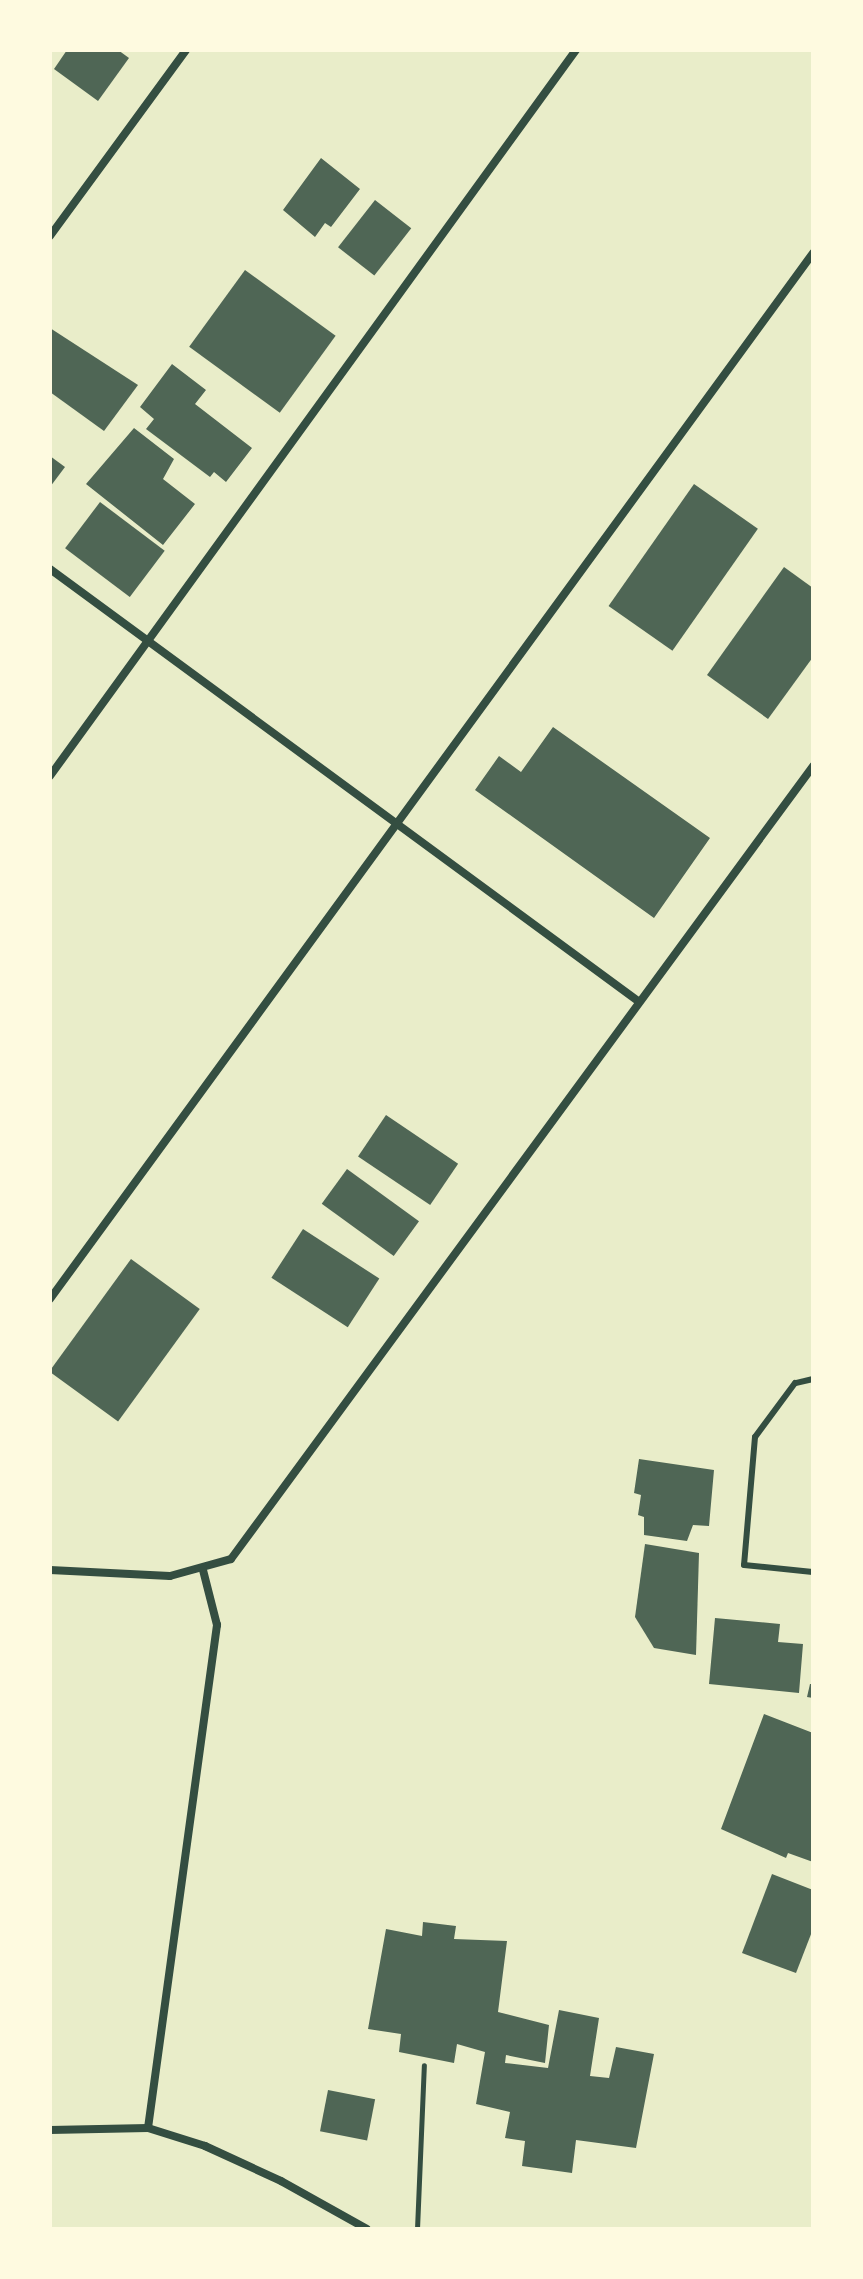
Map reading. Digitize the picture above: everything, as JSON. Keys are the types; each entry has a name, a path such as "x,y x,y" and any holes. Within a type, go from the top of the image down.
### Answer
{"street":[{"path":"50,236 186,50"},
{"path":"50,776 576,50"},
{"path":"50,1299 813,253"},
{"path":"50,569 638,1001"},
{"path":"50,1570 170,1576 203,1570 231,1559 812,768"},
{"path":"148,2128 217,1625 203,1570"},
{"path":"50,2130 148,2128 205,2146 281,2181 367,2229"}],"lane":[{"path":"813,1379 795,1383 755,1437 744,1565 813,1572"}],"path":[{"path":"417,2229 424,2065"}],"building":[{"path":"67,50 118,50 129,58 98,101 54,69"},
{"path":"321,158 360,189 331,227 325,223 315,237 283,210"},
{"path":"375,200 411,228 374,276 338,247"},
{"path":"245,270 336,336 280,413 189,347"},
{"path":"50,328 138,385 104,431 50,392"},
{"path":"172,364 206,390 195,404 252,448 226,482 214,472 210,477 146,429 154,419 140,407"},
{"path":"134,428 174,459 163,479 195,504 163,545 86,484"},
{"path":"50,456 65,467 50,487"},
{"path":"694,484 758,529 672,651 609,606"},
{"path":"100,502 165,551 130,597 65,548"},
{"path":"784,567 813,588 813,657 768,719 707,675"},
{"path":"553,727 710,838 654,918 475,790 499,756 521,772"},
{"path":"386,1115 458,1164 430,1205 358,1156"},
{"path":"347,1169 419,1221 394,1256 322,1204"},
{"path":"303,1229 379,1279 348,1327 271,1278"},
{"path":"131,1259 200,1309 118,1421 50,1370"},
{"path":"639,1459 714,1470 709,1526 693,1525 687,1541 644,1535 644,1517 638,1515 641,1495 634,1493"},
{"path":"645,1544 699,1553 696,1655 654,1648 635,1617"},
{"path":"715,1618 780,1624 778,1642 803,1644 799,1693 709,1684"},
{"path":"810,1684 813,1684 813,1698 807,1697"},
{"path":"764,1714 813,1733 813,1862 788,1853 786,1858 721,1829"},
{"path":"772,1874 813,1890 813,1929 796,1973 742,1953"},
{"path":"423,1922 456,1926 454,1939 507,1941 498,2012 549,2025 545,2063 506,2055 505,2063 548,2068 559,2010 599,2018 590,2076 609,2078 616,2047 654,2054 636,2148 576,2140 572,2173 522,2166 525,2141 505,2138 510,2112 476,2104 485,2052 457,2044 454,2063 399,2052 401,2034 368,2029 386,1929 422,1936"},
{"path":"328,2090 375,2099 367,2140 320,2131"}]}
